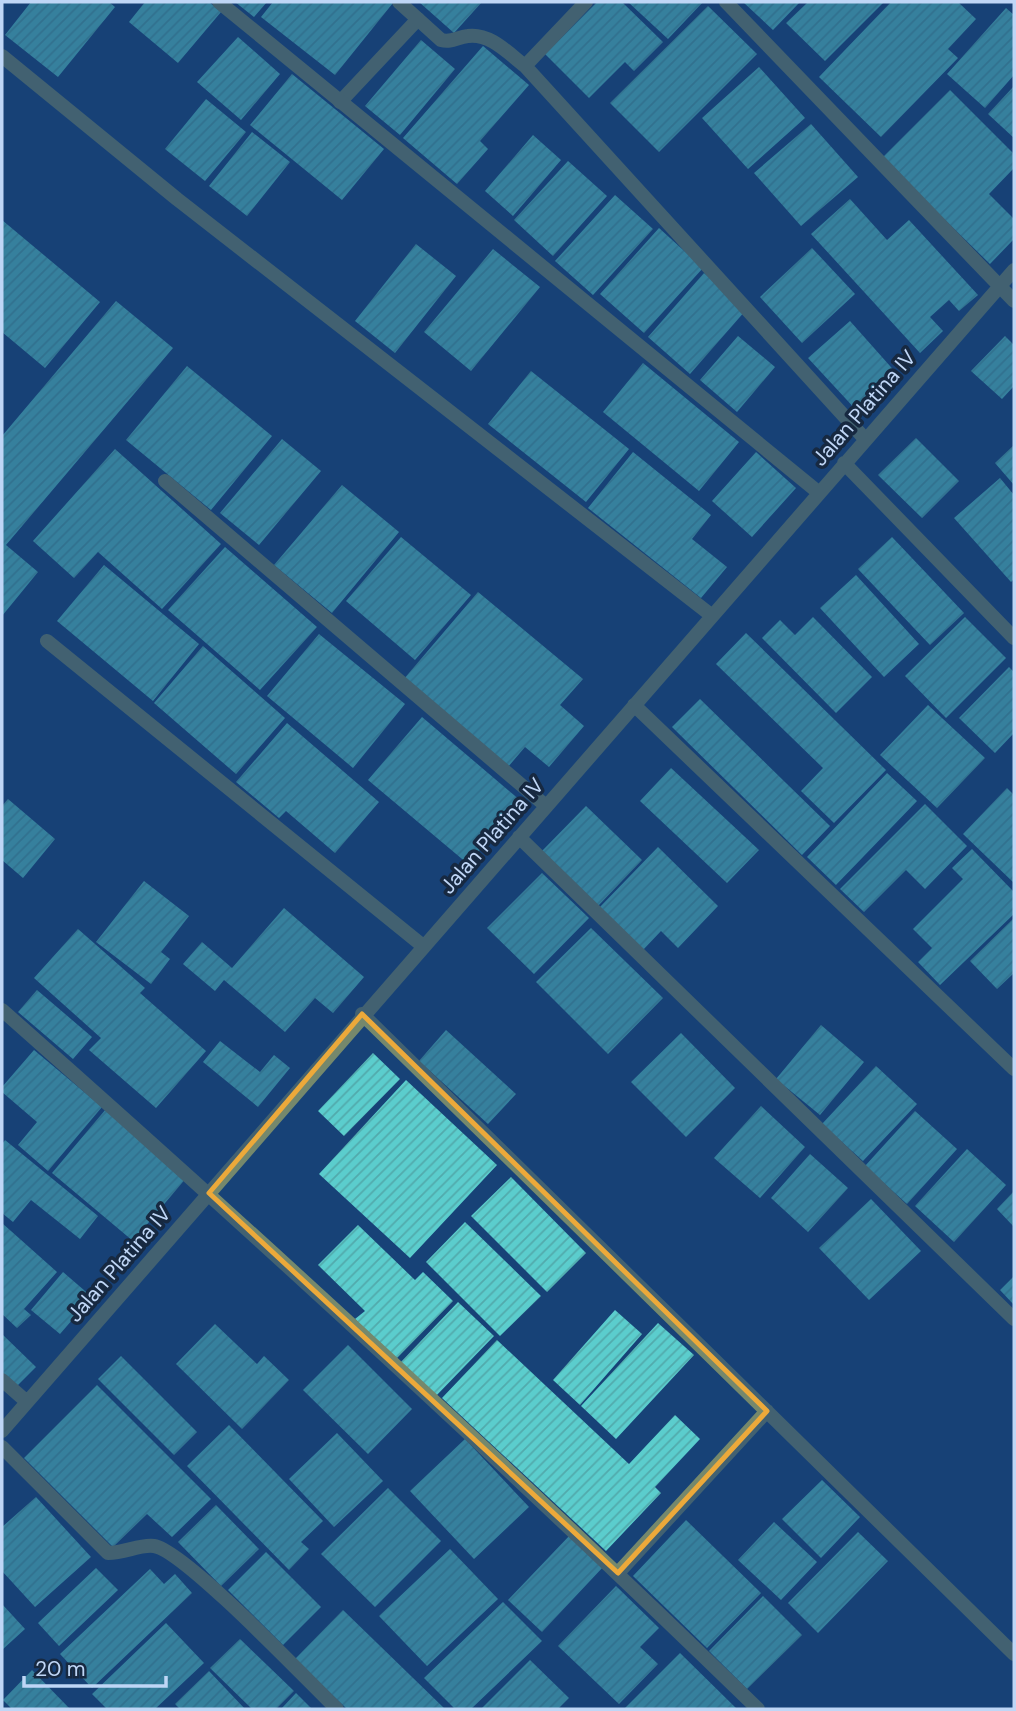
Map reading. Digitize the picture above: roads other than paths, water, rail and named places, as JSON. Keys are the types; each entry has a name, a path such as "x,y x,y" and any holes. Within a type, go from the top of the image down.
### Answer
{"street":[{"path":"219,2 818,492"},
{"path":"399,2 441,40 450,42 465,36 481,36 525,66 865,439"},
{"path":"525,66 586,2"},
{"path":"726,2 1014,301"},
{"path":"340,102 418,19"},
{"path":"2,56 199,216 711,615"},
{"name":"Jalan Platina IV","path":"2,1431 362,1014 1014,270"},
{"path":"844,463 1014,638"},
{"path":"165,481 546,806"},
{"path":"47,641 423,946"},
{"path":"634,705 1014,1069"},
{"path":"519,837 1014,1319"},
{"path":"2,1010 209,1193 618,1573 758,1709"},
{"path":"362,1014 1014,1654"},
{"path":"2,1380 27,1402"},
{"path":"618,1573 767,1411"},
{"path":"2,1447 108,1553 126,1553 137,1547 155,1546 168,1552 222,1596 337,1709"}]}
